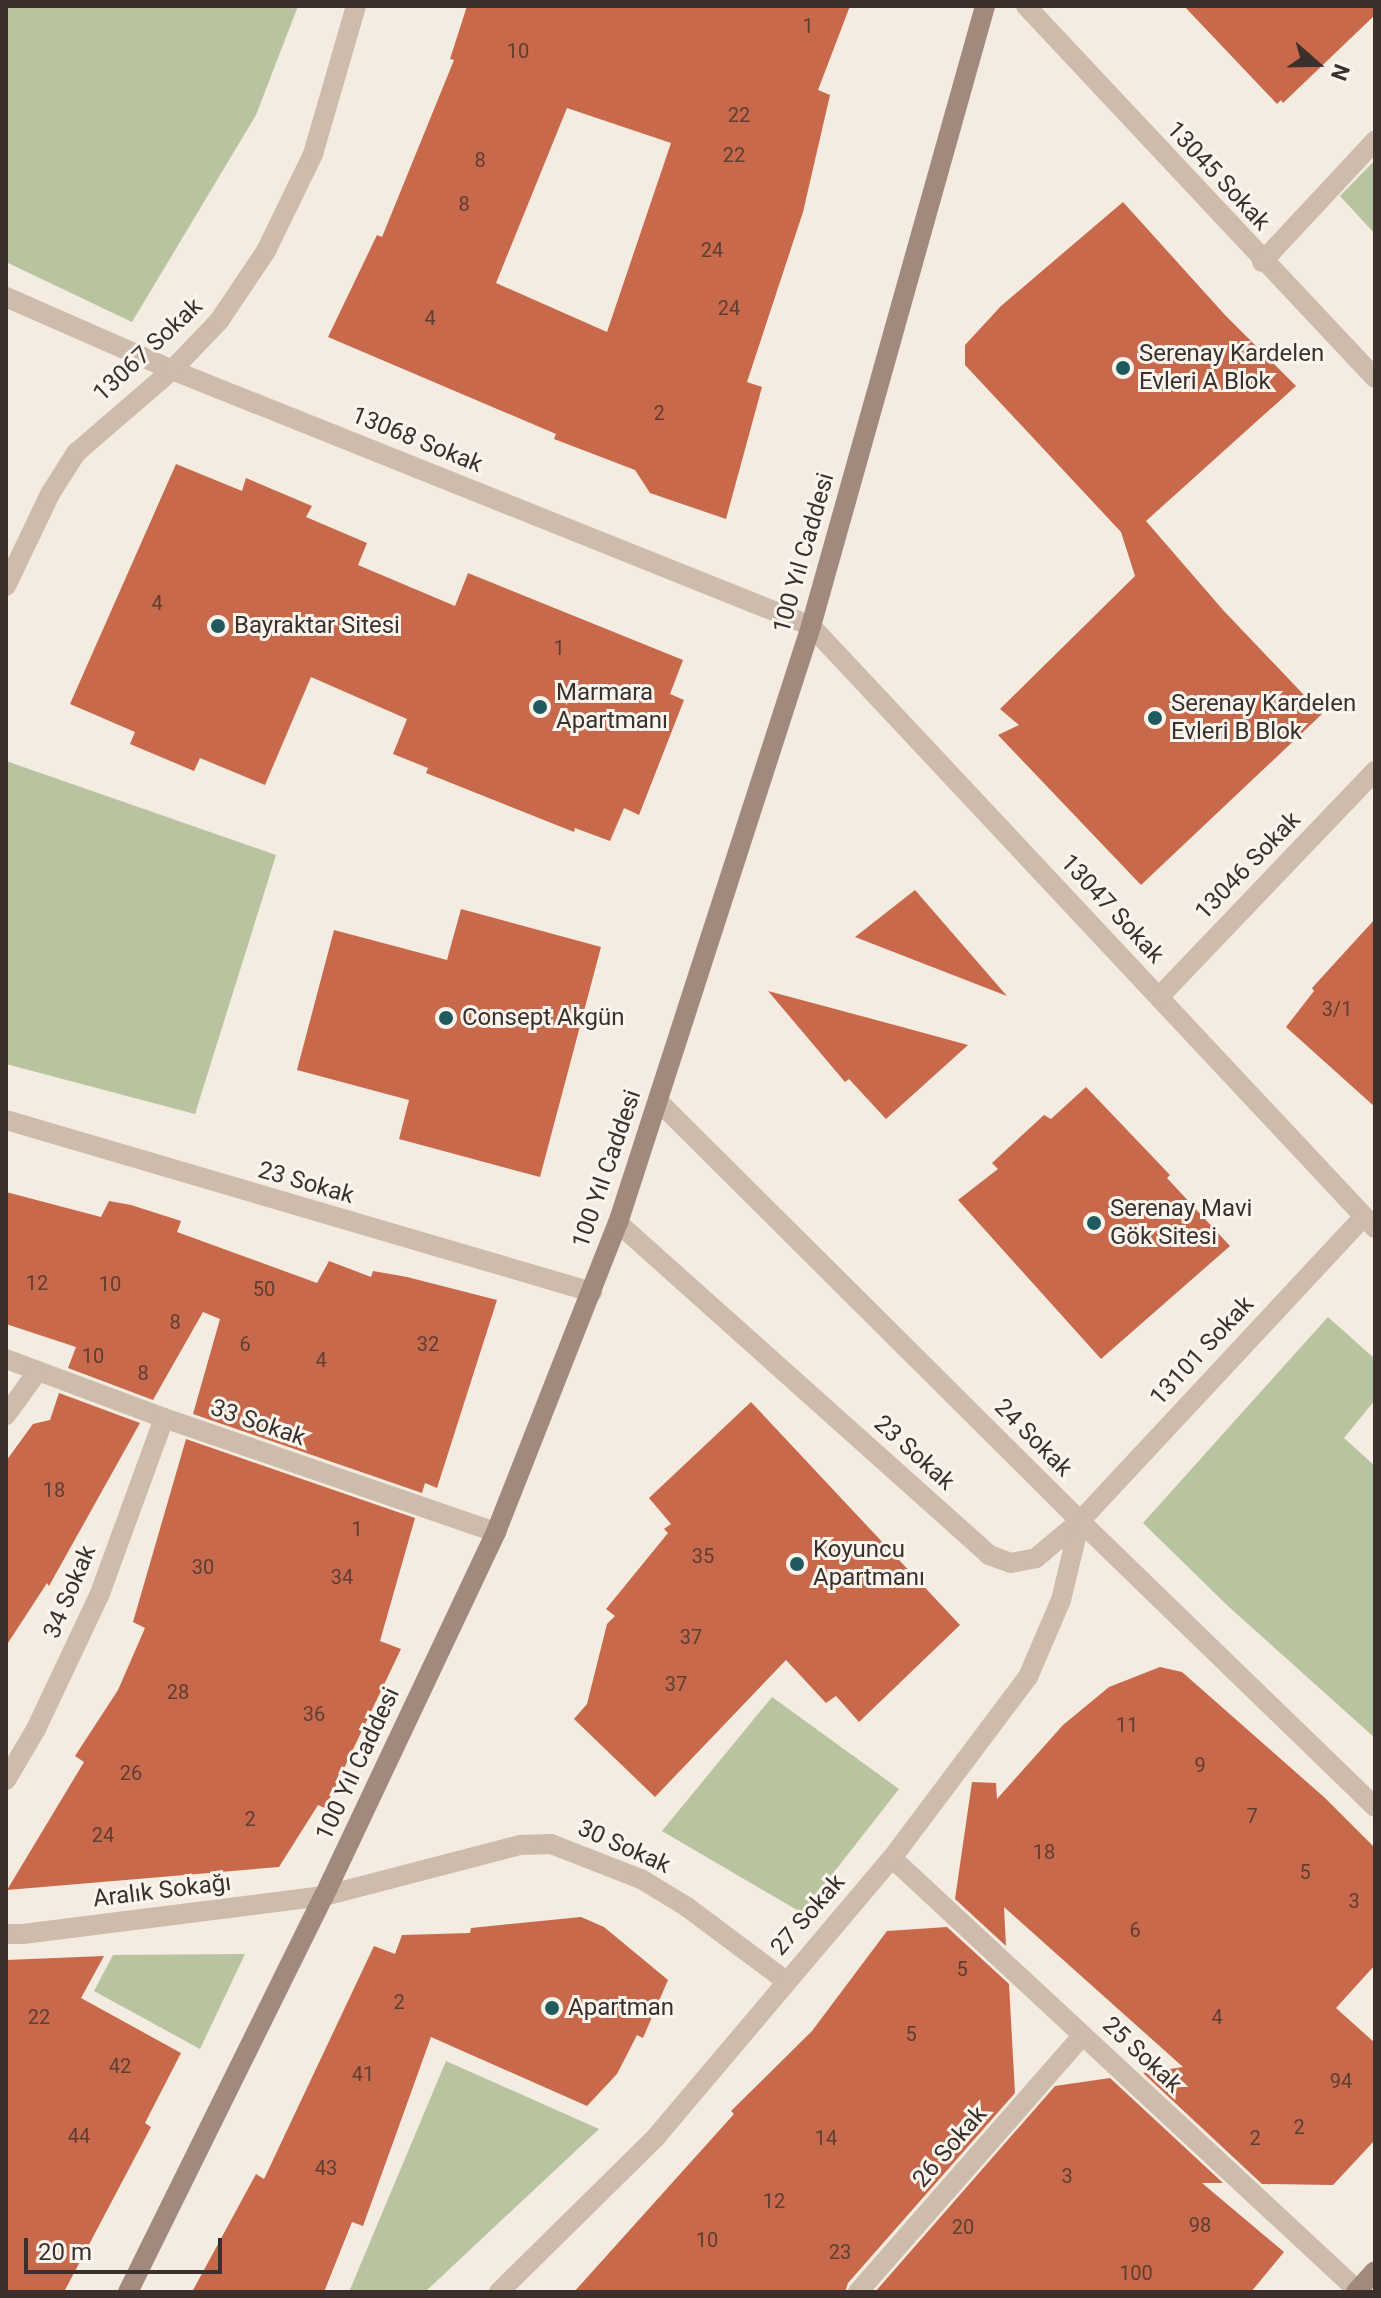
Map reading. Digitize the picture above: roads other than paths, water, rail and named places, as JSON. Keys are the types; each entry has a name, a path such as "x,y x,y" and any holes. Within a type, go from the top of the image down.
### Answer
{"street":[{"name":"13067 Sokak","path":"6,586 50,494 76,453 172,370 219,321 266,251 313,154 356,6"},
{"name":"100 Yıl Caddesi","path":"128,2292 324,1896 496,1532 618,1223 811,626 985,6"},
{"name":"13045 Sokak","path":"1026,6 1262,262 1375,378"},
{"path":"1262,262 1375,141"},
{"name":"13068 Sokak","path":"6,297 172,370 811,626"},
{"name":"13047 Sokak","path":"811,626 1369,1222"},
{"name":"13046 Sokak","path":"1159,997 1375,771"},
{"name":"24 Sokak","path":"658,1101 1080,1521 1375,1807"},
{"name":"23 Sokak","path":"6,1120 592,1292"},
{"name":"13101 Sokak","path":"1080,1521 1369,1222"},
{"name":"23 Sokak","path":"618,1223 989,1555 1011,1563 1036,1558 1080,1521"},
{"name":"33 Sokak","path":"6,1359 164,1418 496,1532"},
{"path":"6,1415 38,1371"},
{"name":"34 Sokak","path":"6,1780 36,1729 99,1596 164,1418"},
{"name":"27 Sokak","path":"499,2292 656,2137 892,1858 1028,1677 1061,1600 1080,1521"},
{"name":"30 Sokak","path":"324,1896 520,1845 551,1844 641,1879 687,1907 786,1981"},
{"name":"25 Sokak","path":"892,1858 1356,2291"},
{"name":"Aralık Sokağı","path":"6,1934 324,1896"},
{"name":"26 Sokak","path":"858,2292 1082,2036"},
{"path":"1356,2291 1375,2271"}],"place":[{"name":"Serenay Kardelen Evleri A Blok","path":"1123,368"},
{"name":"Bayraktar Sitesi","path":"218,626"},
{"name":"Marmara Apartmanı","path":"540,707"},
{"name":"Serenay Kardelen Evleri B Blok","path":"1155,718"},
{"name":"Consept Akgün","path":"446,1018"},
{"name":"Serenay Mavi Gök Sitesi","path":"1094,1223"},
{"name":"Koyuncu Apartmanı","path":"797,1564"},
{"name":"Apartman","path":"552,2008"}]}
